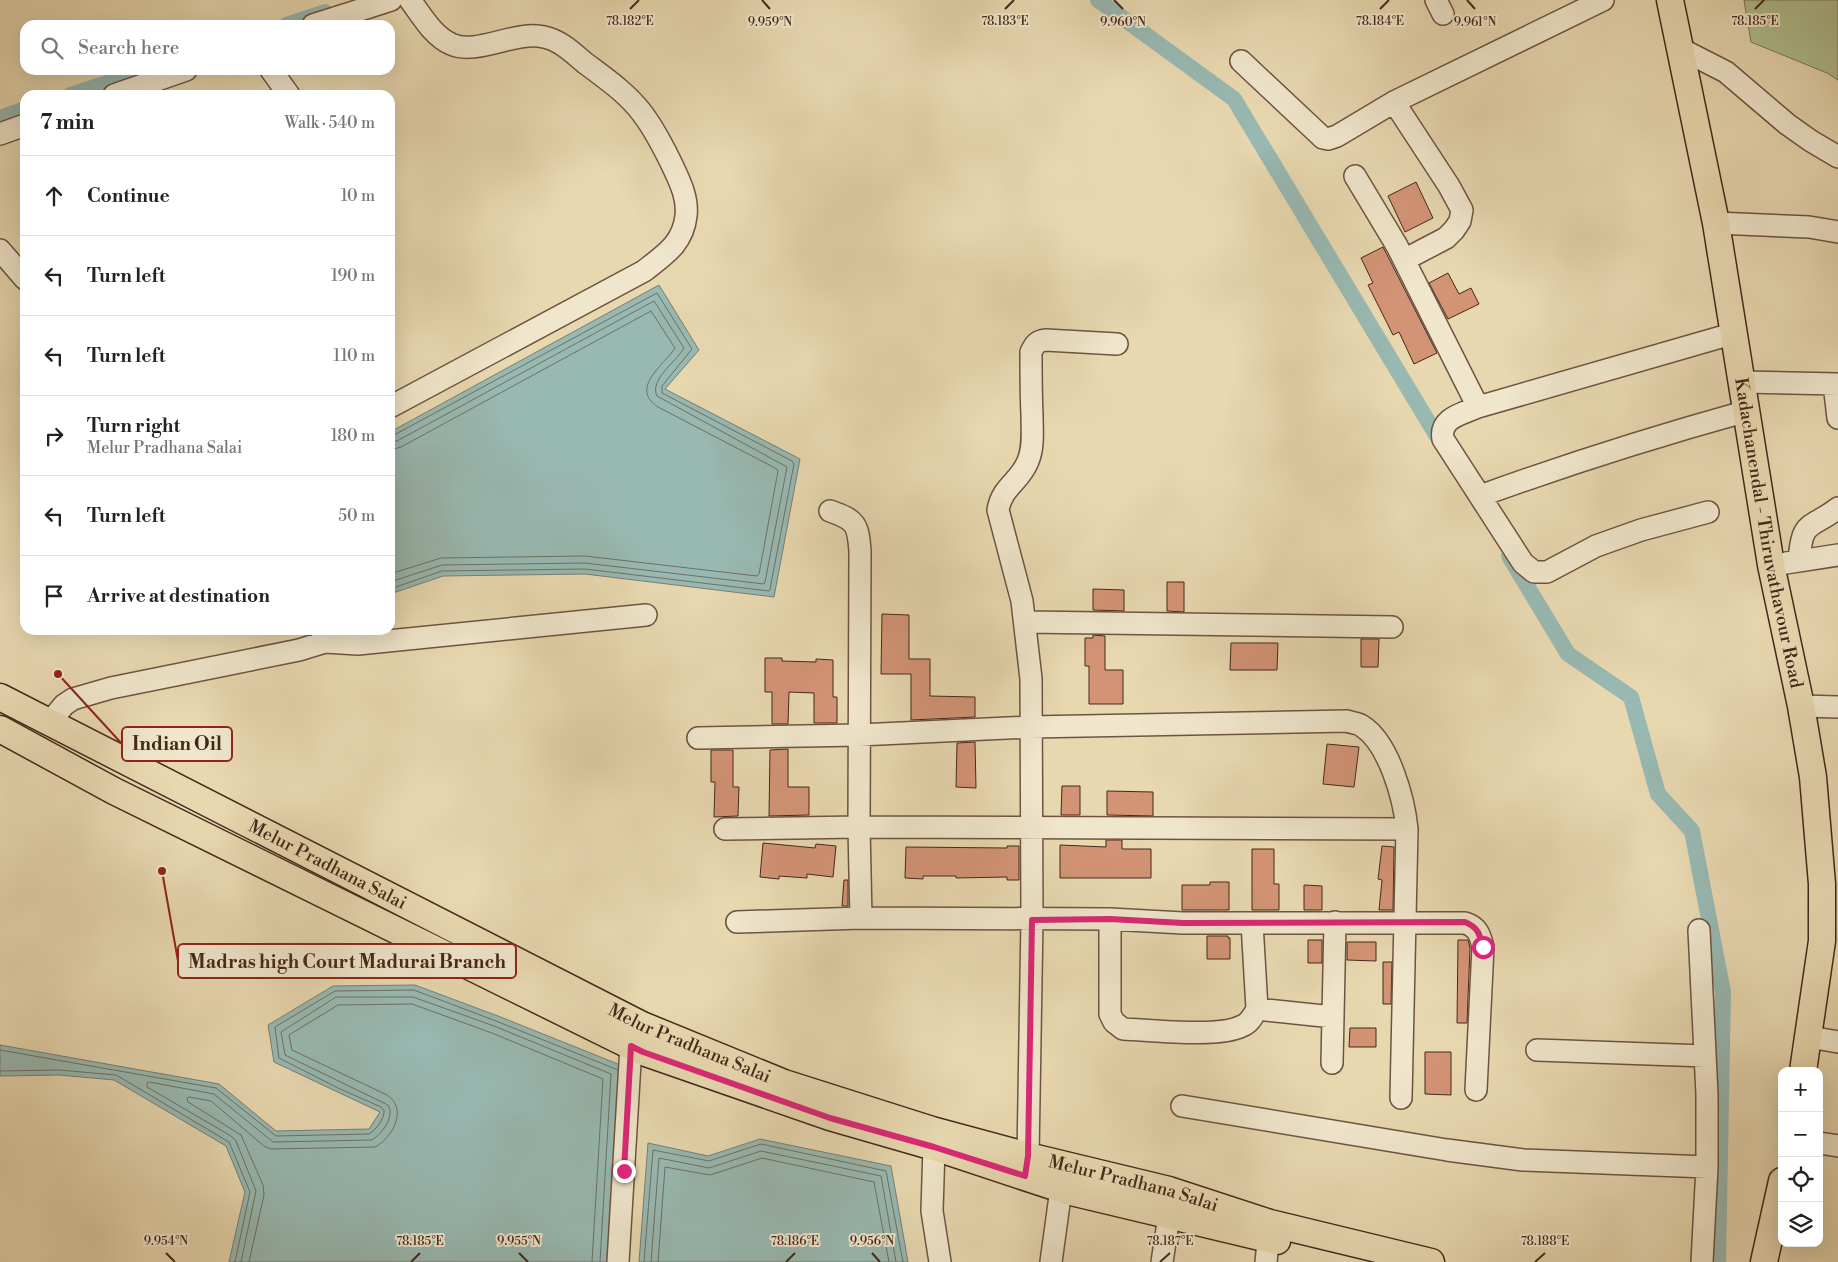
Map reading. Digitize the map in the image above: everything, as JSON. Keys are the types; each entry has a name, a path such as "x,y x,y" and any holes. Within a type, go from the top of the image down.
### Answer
{"main road":[{"name":"Kadachanendal - Thiruvathavour Road","path":"1670,0 1716,223 1771,566 1801,706 1813,777 1822,884 1830,942 1804,1067"},
{"name":"Melur Pradhana Salai","path":"0,697 642,1024 784,1083 933,1138 1026,1166 1169,1190 1268,1241 1431,1262"},
{"name":"Melur Pradhana Salai","path":"0,728 114,791 643,1052 830,1118 933,1138"},
{"name":"Melur Pradhana Salai","path":"1026,1166 1061,1189 1268,1241 1363,1262"},
{"path":"1764,1262 1778,1199"}],"street":[{"path":"329,20 391,0"},
{"path":"395,404 644,271 671,250 682,233 686,215 685,194 662,143 642,112 619,90 562,44 544,36 521,36 462,48 451,44 435,33 410,0"},
{"path":"1241,62 1323,138 1328,139 1338,136 1394,102 1604,0"},
{"path":"1680,50 1726,72 1787,124 1811,141 1838,156"},
{"path":"128,90 172,75"},
{"path":"275,75 285,90"},
{"path":"1394,102 1462,210 1460,221 1446,238 1404,260"},
{"path":"0,134 20,127"},
{"path":"1355,176 1404,260 1478,407"},
{"path":"1716,223 1809,227 1838,232"},
{"path":"0,250 20,273"},
{"path":"1708,512 1642,530 1596,546 1547,572 1534,572 1523,563 1443,439 1443,426 1448,420 1478,407 1735,333"},
{"path":"1026,1166 1032,920 1031,679 1022,600 998,510 1000,499 1028,461 1032,444 1031,352 1034,345 1039,341 1046,340 1116,344"},
{"path":"1742,382 1836,384 1838,418"},
{"path":"1480,496 1557,468 1747,411"},
{"path":"1799,561 1800,540 1803,533 1812,523 1838,508"},
{"path":"830,511 848,517 854,523 858,531 860,551 858,827 861,918"},
{"path":"1771,566 1838,555"},
{"path":"50,722 64,705 73,699 121,686 299,650 323,636 358,644 646,615"},
{"path":"1025,622 1392,627"},
{"path":"1801,706 1838,707"},
{"path":"698,738 858,735 1030,727 1347,722 1361,725 1372,734 1398,782 1407,829 1401,1098"},
{"path":"725,829 858,827 1407,829"},
{"path":"736,922 861,918 1110,919 1183,923 1465,922 1473,925 1480,933 1483,947 1476,1090"},
{"path":"1110,919 1110,1014 1118,1027 1123,1029 1208,1033 1228,1031 1242,1027 1257,1009 1252,923"},
{"path":"1332,1063 1335,922"},
{"path":"1699,930 1705,1056 1707,1167 1702,1262"},
{"path":"1257,1009 1333,1017"},
{"path":"1809,1037 1838,1042"},
{"path":"618,1262 631,1046"},
{"path":"1537,1050 1705,1056"},
{"path":"1182,1106 1437,1148 1523,1160 1707,1167"},
{"path":"933,1138 932,1211 940,1262"},
{"path":"1823,1144 1838,1146"},
{"path":"1051,1262 1061,1189"},
{"path":"1162,1262 1169,1216"}],"green space":[{"path":"1744,0 1838,0 1838,80 1827,73 1751,42"}],"water":[{"path":"659,285 699,350 665,389 800,459 774,597 585,574 443,576 395,592 395,429"},
{"path":"415,985 623,1066 611,1262 229,1262 245,1192 226,1146 114,1080 59,1075 0,1076 0,1045 219,1084 276,1131 369,1129 380,1112 274,1062 268,1025 333,986"},
{"path":"760,1139 891,1166 908,1262 639,1262 648,1143 708,1156"}],"building":[{"path":"1416,182 1433,218 1405,232 1388,196"},
{"path":"1383,247 1437,353 1414,364 1399,332 1393,335 1368,285 1373,283 1361,258"},
{"path":"1448,273 1459,294 1471,288 1479,304 1448,319 1429,283"},
{"path":"1167,582 1184,582 1184,612 1167,611"},
{"path":"1093,589 1124,590 1124,611 1093,610"},
{"path":"882,614 909,615 909,659 930,659 930,696 975,697 975,717 911,720 911,674 881,674"},
{"path":"1093,635 1105,636 1105,670 1123,670 1123,704 1089,704 1089,666 1085,666 1085,638 1093,638"},
{"path":"1361,639 1379,639 1378,667 1361,667"},
{"path":"1231,643 1278,643 1277,670 1230,670"},
{"path":"765,658 782,658 782,661 816,662 816,659 833,660 833,697 837,697 837,723 814,723 814,693 789,692 788,724 772,724 772,692 765,692"},
{"path":"975,742 976,788 956,787 957,743"},
{"path":"1327,744 1359,747 1354,787 1323,784"},
{"path":"788,749 788,787 809,787 809,815 769,816 770,750"},
{"path":"711,750 733,750 733,787 739,787 738,816 714,817 715,782 711,782"},
{"path":"1062,786 1080,786 1080,815 1061,815"},
{"path":"1107,791 1153,792 1153,816 1107,815"},
{"path":"1106,840 1122,840 1122,849 1151,849 1151,878 1060,878 1060,845 1106,847"},
{"path":"763,843 815,848 816,844 836,846 833,877 807,874 807,878 779,876 779,879 760,877"},
{"path":"1007,846 1019,846 1019,880 1007,880 1007,877 956,878 956,876 923,876 923,879 905,878 906,847 1007,848"},
{"path":"1382,846 1394,847 1393,910 1379,910 1382,880 1378,879"},
{"path":"1252,849 1274,849 1274,884 1279,884 1279,910 1252,910"},
{"path":"844,880 848,880 848,906 842,906"},
{"path":"1210,882 1229,882 1229,910 1182,910 1182,885 1210,885"},
{"path":"1304,885 1322,886 1322,910 1304,910"},
{"path":"1207,936 1228,936 1230,938 1230,959 1207,959"},
{"path":"1308,940 1322,940 1322,963 1308,963"},
{"path":"1458,940 1468,940 1470,948 1467,1023 1457,1023"},
{"path":"1347,942 1376,942 1376,961 1347,960"},
{"path":"1383,962 1392,962 1391,1004 1383,1004"},
{"path":"1350,1028 1376,1028 1376,1047 1349,1047"},
{"path":"1425,1052 1451,1052 1451,1095 1425,1094"}],"waterway":[{"path":"1098,0 1234,99 1444,448"},
{"path":"301,20 325,12"},
{"path":"85,90 132,75"},
{"path":"0,118 20,111"},
{"path":"1509,556 1568,654 1631,697 1658,794 1692,831 1723,992 1718,1262"}],"place":[{"name":"Indian Oil","path":"58,674"},
{"name":"Madras high Court Madurai Branch","path":"162,871"}],"route":[{"path":"624,1171 631,1046 643,1052 830,1118 934,1147 1025,1176 1028,1156 1032,920 1110,919 1183,923 1465,922 1473,925 1480,933 1483,947"}]}
